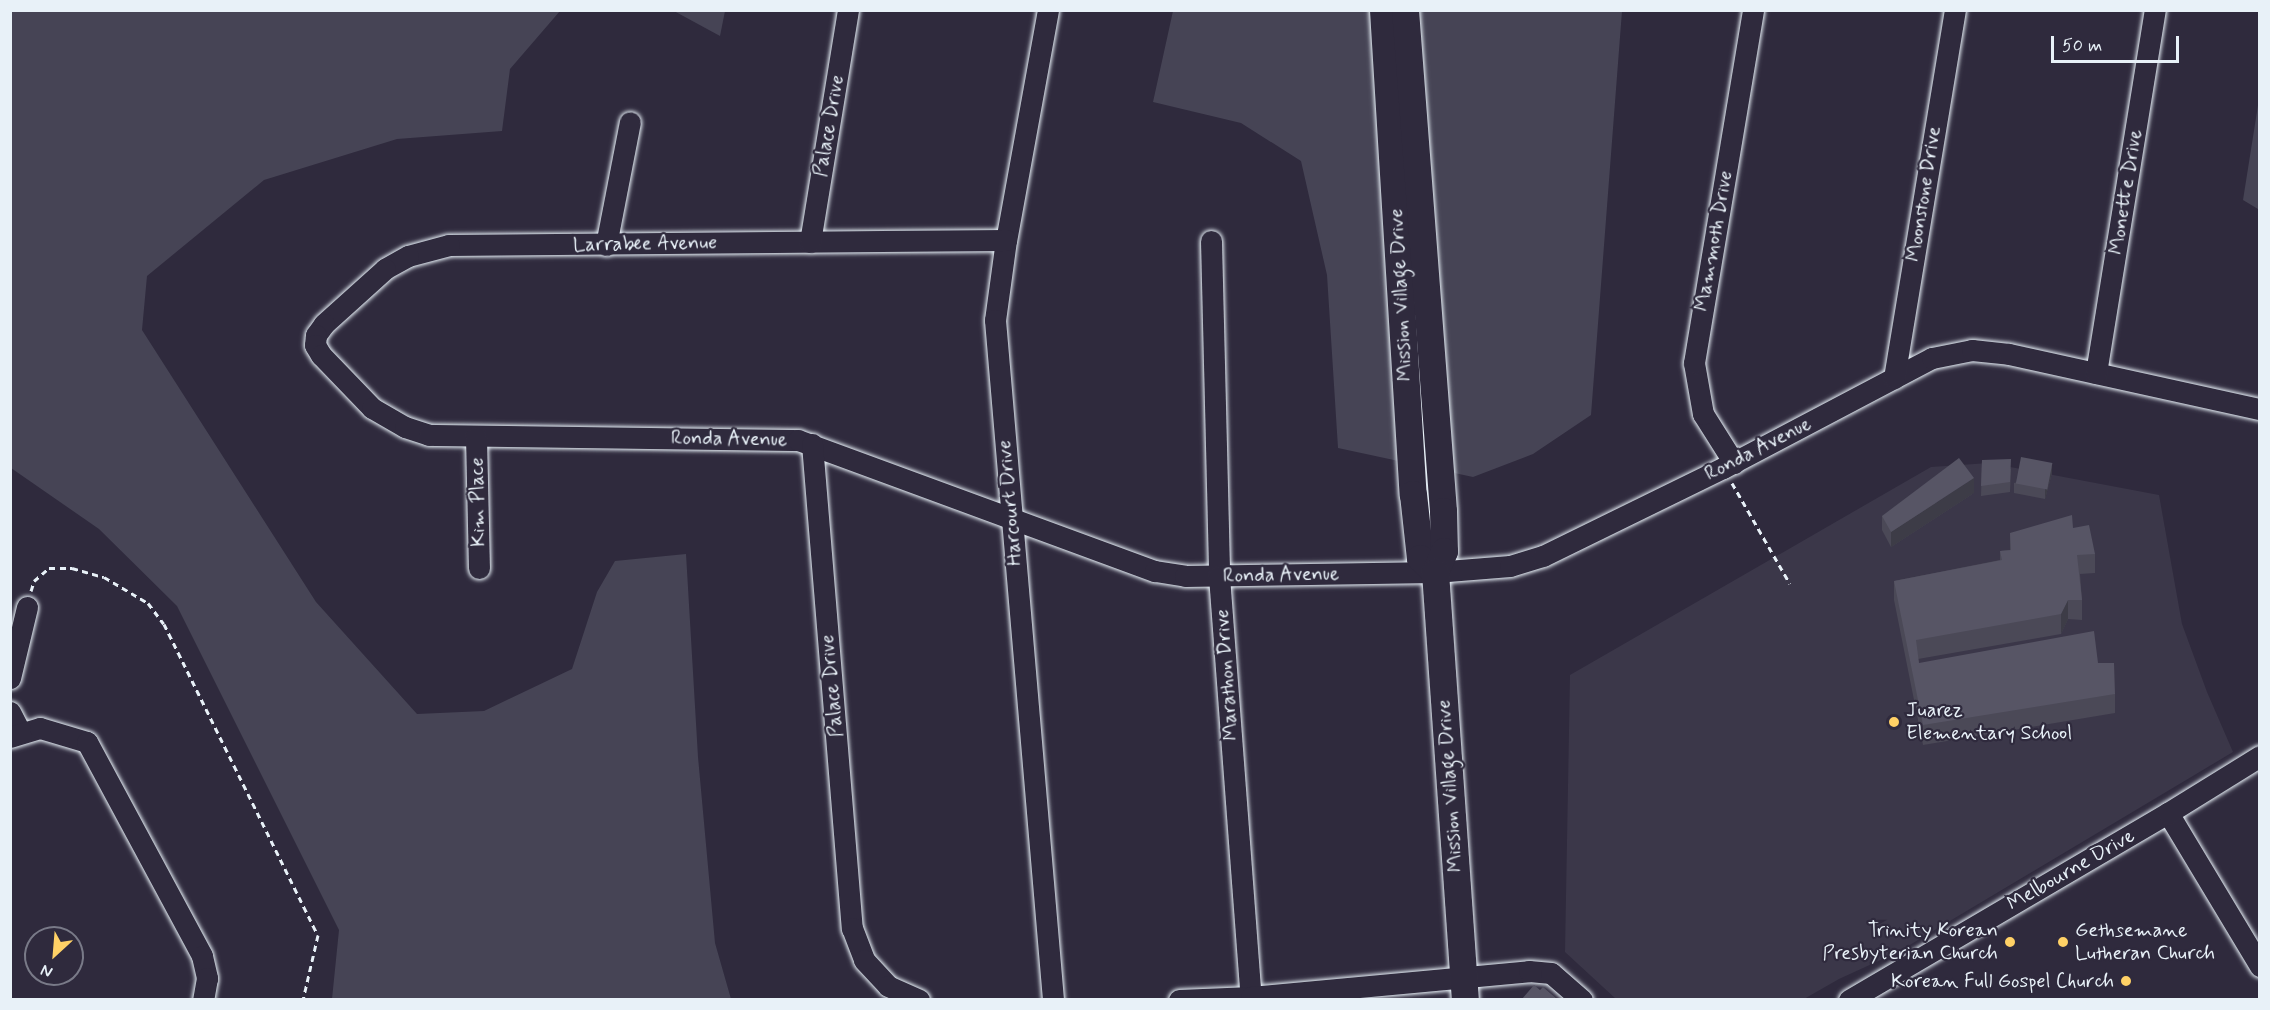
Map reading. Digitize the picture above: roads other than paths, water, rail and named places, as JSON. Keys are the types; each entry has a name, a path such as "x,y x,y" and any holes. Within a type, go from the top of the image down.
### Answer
{"main road":[{"name":"Mission Village Drive","path":"1383,10 1413,494 1420,558 1435,572"},
{"name":"Mission Village Drive","path":"1406,10 1443,511 1444,551 1435,572 1464,988"}],"street":[{"name":"Palace Drive","path":"810,242 848,10"},
{"name":"Harcourt Drive","path":"1048,10 1006,240 995,320 1053,999"},
{"name":"Mammoth Drive","path":"1728,466 1703,414 1694,363 1753,10"},
{"name":"Moonstone Drive","path":"1894,378 1955,10"},
{"name":"Monette Drive","path":"2096,373 2155,10"},
{"path":"606,245 630,122"},
{"name":"Larrabee Avenue","path":"316,335 324,324 385,269 408,255 449,245 1006,240"},
{"name":"Marathon Drive","path":"1211,241 1219,576 1251,998"},
{"name":"Ronda Avenue","path":"316,335 315,345 321,355 372,408 405,427 429,435 798,440 1155,571 1185,576 1435,572 1510,566 1543,556 1728,466 1932,358 1972,350 2009,354 2259,409"},
{"name":"Kim Place","path":"476,437 479,568"},
{"name":"Palace Drive","path":"812,444 852,928 864,960 888,986 919,999"},
{"path":"10,678 27,607"},
{"path":"10,712 15,734 40,728 87,742 202,956 207,978 203,999"},
{"name":"Melbourne Drive","path":"1849,999 2168,813 2259,756"},
{"path":"2168,813 2259,966"},
{"path":"1179,999 1464,988 1529,971 1551,973 1581,999"}],"place":[{"name":"Juarez Elementary School","path":"1894,722"},
{"name":"Trinity Korean Presbyterian Church","path":"2010,942"},
{"name":"Gethsemane Lutheran Church","path":"2063,942"},
{"name":"Korean Full Gospel Church","path":"2126,981"}]}
